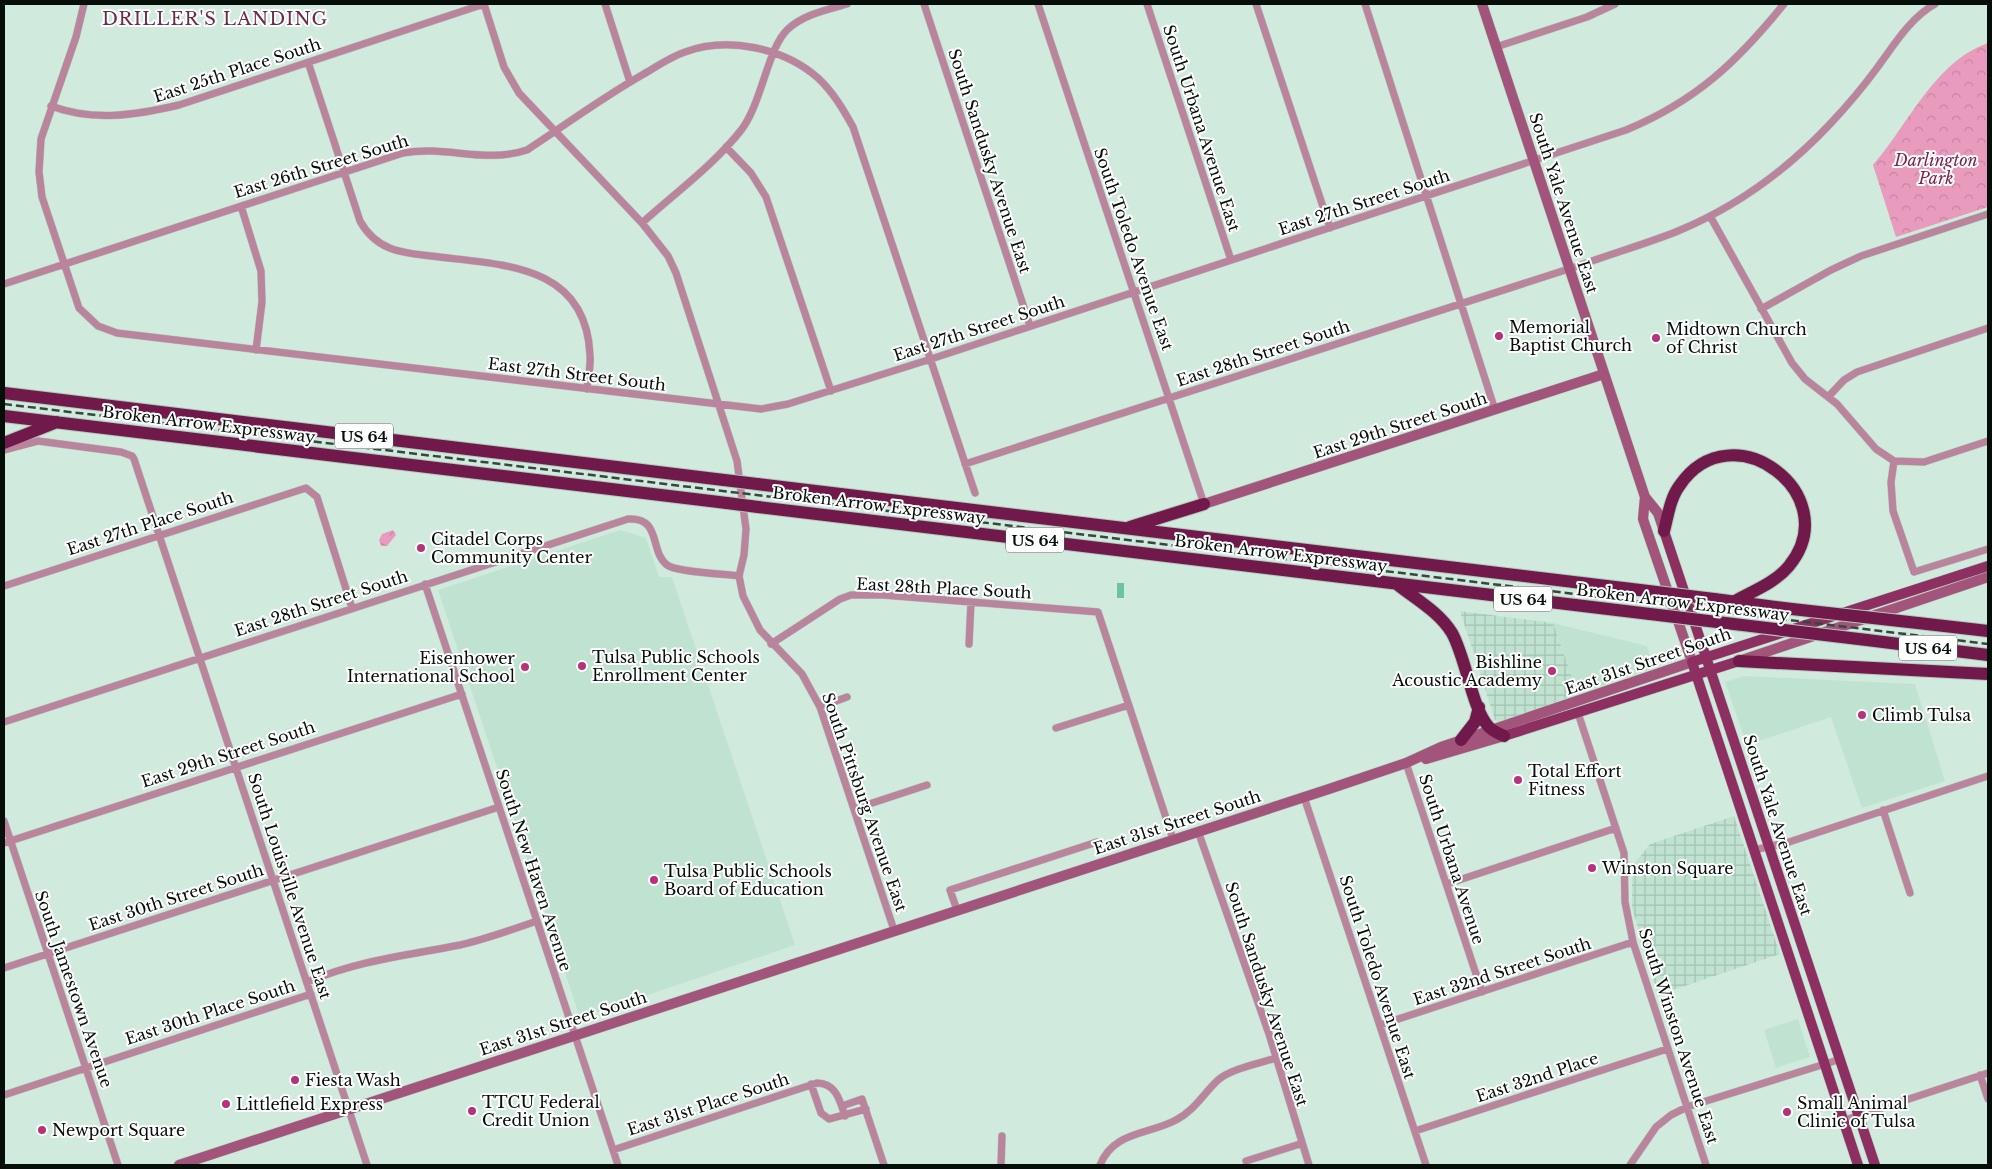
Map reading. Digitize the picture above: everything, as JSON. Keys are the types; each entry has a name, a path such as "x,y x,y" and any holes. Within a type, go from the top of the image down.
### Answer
{"highway":[{"name":"Broken Arrow Expressway","path":"4,393 1792,609 1988,631"},
{"name":"Broken Arrow Expressway","path":"4,416 1988,655"},
{"path":"4,443 58,422"},
{"path":"1664,532 1671,503 1680,485 1706,463 1720,457 1746,456 1765,462 1784,475 1792,485 1801,504 1804,524 1796,556 1781,574 1735,601"},
{"path":"1127,528 1204,504"},
{"path":"1396,584 1438,615 1451,632 1460,651 1486,724 1492,730 1504,736"},
{"path":"1739,661 1988,674"},
{"path":"1461,740 1475,722 1479,707"}],"main road":[{"name":"South Yale Avenue East","path":"1482,4 1645,497 1658,514 1875,1165"},
{"name":"East 29th Street South","path":"1204,504 1604,374"},
{"name":"South Yale Avenue East","path":"1645,497 1643,518 1697,675 1858,1165"},
{"name":"East 31st Street South","path":"179,1165 574,1034 1304,797 1406,763 1461,740 1706,657 1988,566"},
{"name":"East 31st Street South","path":"1406,763 1444,755 1697,675 1988,577"}],"street":[{"name":"East 27th Street South","path":"84,4 76,37 41,139 39,172 42,197 79,308 98,326 117,333 720,406 760,409 788,404 931,359 1626,130 1682,101 1702,88 1737,59 1784,4"},
{"name":"East 25th Place South","path":"51,106 75,113 98,116 126,116 151,112 179,105 484,4"},
{"name":"South Pittsburg Avenue East","path":"484,4 510,77 519,92 642,223 663,250 676,273 737,461 746,529 740,576 743,596 751,616 771,644 802,674 820,706 894,930"},
{"path":"605,4 630,82"},
{"path":"642,223 726,147 750,116 779,39 788,29 799,21 847,4"},
{"name":"South Sandusky Avenue East","path":"924,4 1030,326"},
{"name":"South Toledo Avenue East","path":"1038,4 1204,504"},
{"name":"South Urbana Avenue East","path":"1147,4 1231,260"},
{"path":"1256,4 1330,228"},
{"path":"1365,4 1495,410"},
{"path":"1496,47 1587,17 1615,4"},
{"path":"1569,268 1662,237 1710,216 1759,186 1790,163 1813,142 1876,69 1905,30 1935,4"},
{"name":"East 26th Street South","path":"4,284 381,159 418,150 447,151 494,157 510,156 527,150 630,82 686,51 734,45 750,46 774,53 817,77 832,93 853,127 975,493"},
{"path":"308,62 364,229 385,248 404,253 525,269 554,283 575,305 586,329 590,357 587,389"},
{"path":"726,147 751,173 766,197 832,390"},
{"path":"241,206 260,271 262,302 256,350"},
{"path":"1761,309 1831,270 1861,256 1988,214"},
{"path":"1710,216 1792,363 1806,379 1828,396 1876,449 1894,461 1924,462 1988,441"},
{"name":"East 28th Street South","path":"965,464 1569,268"},
{"path":"1828,396 1844,380 1856,372 1988,328"},
{"name":"South Louisville Avenue East","path":"4,450 38,441 121,452 132,456 134,459 367,1165"},
{"path":"1894,461 1891,482 1893,511 1914,572 1988,549"},
{"name":"East 27th Place South","path":"4,586 306,488 317,497 352,608"},
{"name":"East 28th Street South","path":"4,722 199,657 633,518 643,521 651,528 661,558 667,565 679,569 740,576"},
{"name":"South New Haven Avenue","path":"425,584 618,1165"},
{"name":"East 28th Place South","path":"771,644 830,604 851,595 883,595 1098,612 1130,705"},
{"path":"969,644 971,602"},
{"name":"East 29th Street South","path":"7,842 462,694"},
{"path":"820,706 847,697"},
{"path":"1056,728 1130,705 1173,839"},
{"name":"South Winston Avenue East","path":"1578,713 1625,861 1625,902 1633,942 1706,1165"},
{"name":"South Urbana Avenue","path":"1406,763 1482,992"},
{"path":"1754,850 1769,848 1988,776"},
{"path":"854,809 927,785"},
{"name":"South Toledo Avenue East","path":"1304,797 1426,1165"},
{"name":"East 30th Street South","path":"4,968 499,807"},
{"path":"1883,810 1910,893"},
{"name":"South Jamestown Avenue","path":"4,821 7,842 47,953 118,1165"},
{"path":"1447,884 1616,828"},
{"name":"South Sandusky Avenue East","path":"1198,831 1276,1058 1300,1144 1308,1165"},
{"name":"East 31st Street South","path":"957,910 950,890 1097,842"},
{"name":"East 30th Place South","path":"307,982 340,968 385,957 460,945 537,922"},
{"name":"East 32nd Street South","path":"1380,1026 1633,942"},
{"name":"East 30th Place South","path":"4,1095 311,994"},
{"name":"East 32nd Place","path":"1414,1130 1667,1049"},
{"path":"1100,1165 1105,1154 1116,1143 1129,1136 1175,1121 1185,1115 1219,1079 1276,1058"},
{"path":"1630,1165 1656,1127 1671,1115 1687,1106 1841,1059"},
{"path":"1842,1121 1988,1073"},
{"path":"1980,1075 1988,1100"},
{"name":"East 31st Place South","path":"613,1150 812,1084 823,1083 836,1092 845,1116 834,1119 825,1117 821,1113 812,1084"},
{"path":"842,1106 862,1099 884,1165"},
{"path":"845,1116 866,1109"},
{"path":"1001,1165 1002,1136"},
{"path":"1246,1161 1300,1144"}],"shaded area":[{"path":"620,530 646,538 659,577 672,577 795,945 580,1018 438,590"},
{"path":"1117,583 1124,583 1124,598 1117,598"},
{"path":"1460,611 1553,623 1573,680 1575,695 1500,723 1495,720"},
{"path":"1553,623 1647,646 1654,668 1575,695 1573,680"},
{"path":"1744,676 1915,684 1945,781 1862,808 1831,717 1747,745 1725,682"},
{"path":"1734,816 1780,954 1658,995 1632,908 1632,867 1650,844"},
{"path":"1798,1019 1810,1057 1776,1068 1764,1030"}],"green space":[{"name":"Darlington Park","path":"1988,43 1988,207 1896,237 1873,165 1937,79 1952,64 1969,52"},
{"path":"393,530 396,535 387,546 381,546 379,540 382,534"}],"railway":[{"path":"4,404 1988,644"}],"place":[{"name":"Memorial Baptist Church","path":"1499,336"},
{"name":"Midtown Church of Christ","path":"1656,338"},
{"name":"Citadel Corps Community Center","path":"421,548"},
{"name":"Tulsa Public Schools Enrollment Center","path":"582,666"},
{"name":"Eisenhower International School","path":"525,667"},
{"name":"Bishline Acoustic Academy","path":"1552,671"},
{"name":"Climb Tulsa","path":"1862,715"},
{"name":"Total Effort Fitness","path":"1518,780"},
{"name":"Winston Square","path":"1592,868"},
{"name":"Tulsa Public Schools Board of Education","path":"654,880"},
{"name":"Fiesta Wash","path":"295,1080"},
{"name":"Littlefield Express","path":"226,1104"},
{"name":"TTCU Federal Credit Union","path":"472,1111"},
{"name":"Small Animal Clinic of Tulsa","path":"1787,1112"},
{"name":"Newport Square","path":"42,1130"}],"district":[{"name":"DRILLER'S LANDING","path":"215,19"}]}
